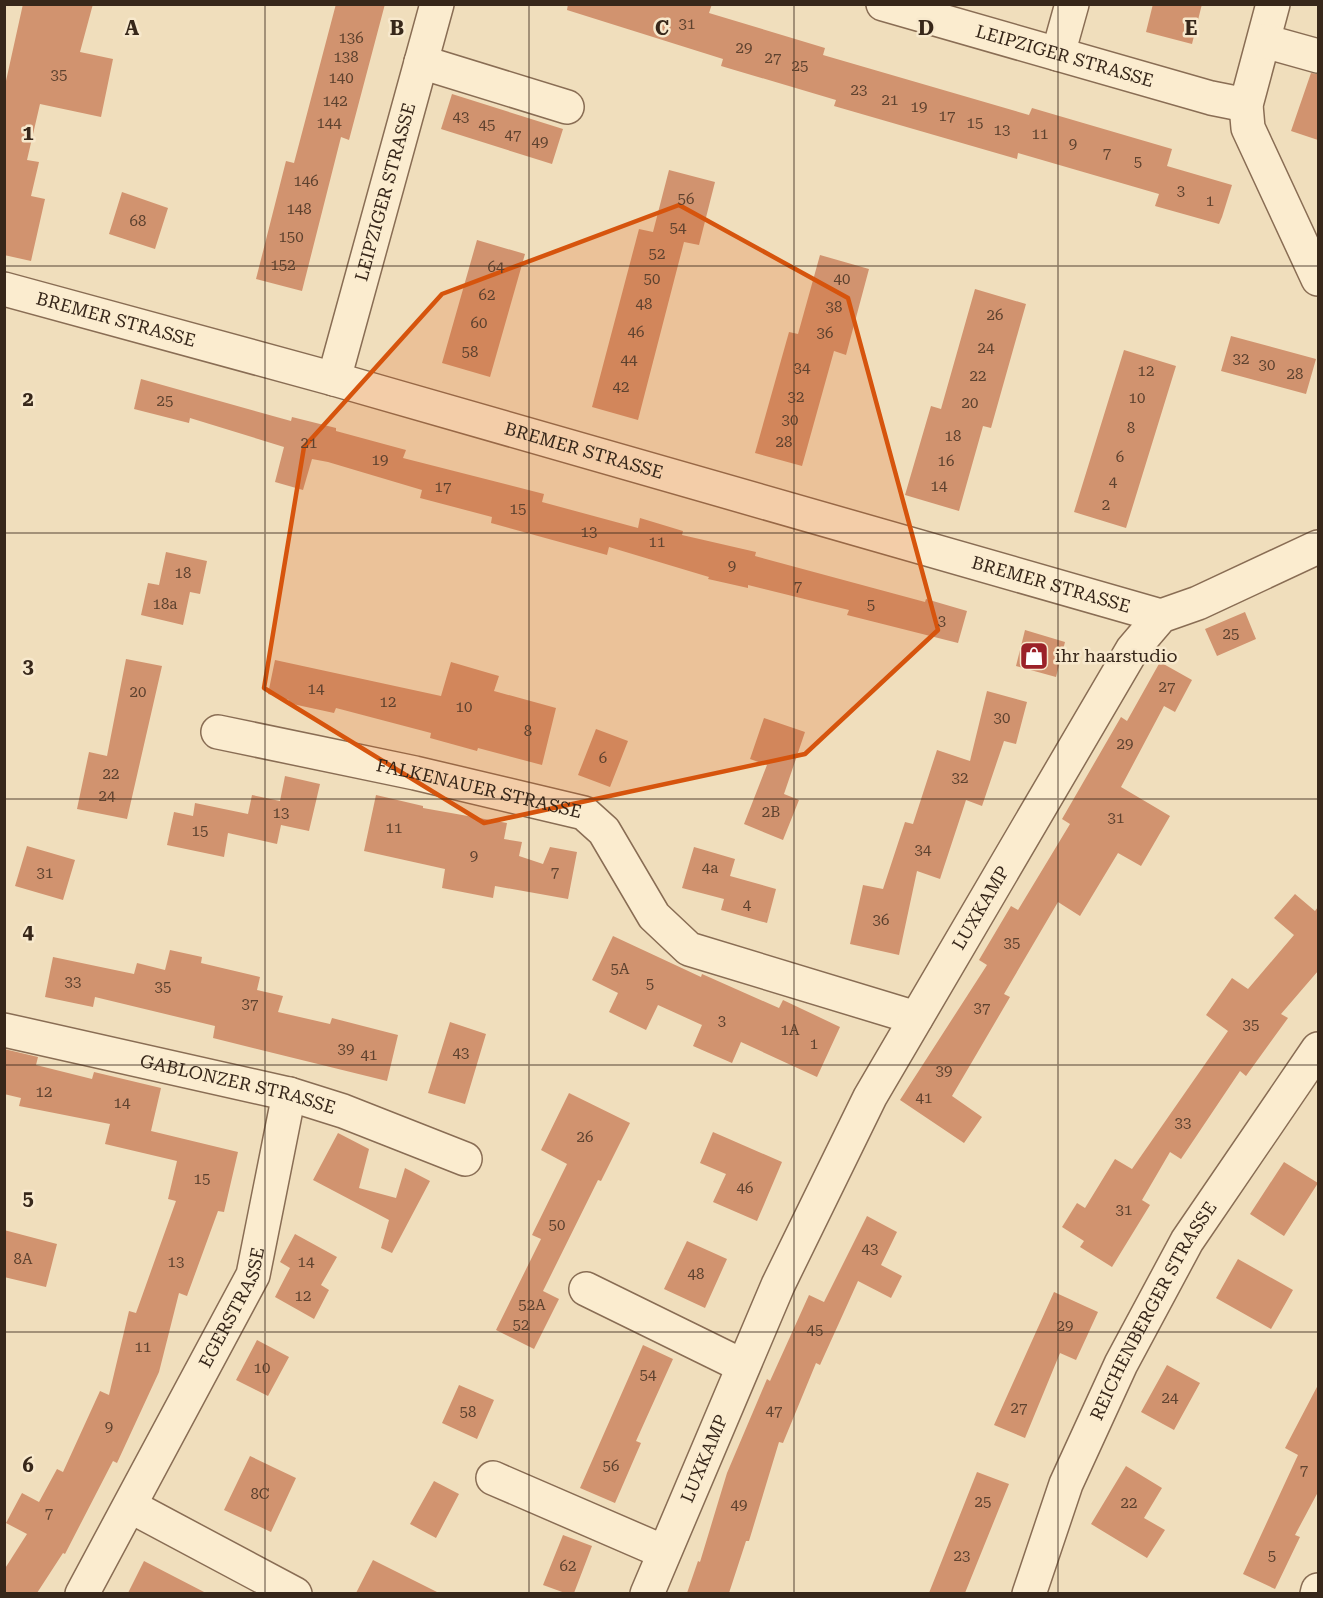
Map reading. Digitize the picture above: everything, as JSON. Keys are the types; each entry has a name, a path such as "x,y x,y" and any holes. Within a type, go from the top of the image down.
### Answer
{"street":[{"name":"LEIPZIGER STRASSE","path":"334,380 437,4"},
{"path":"1058,54 1072,4"},
{"path":"1274,4 1246,105 1248,128 1257,152 1318,279"},
{"name":"LEIPZIGER STRASSE","path":"894,6 1212,98 1246,105"},
{"path":"1264,41 1318,56"},
{"path":"422,62 567,107"},
{"name":"BREMER STRASSE","path":"4,289 334,380 1161,616"},
{"path":"1161,616 1198,603 1318,547"},
{"name":"LUXKAMP","path":"647,1593 778,1285 870,1097 1132,650 1161,616"},
{"name":"FALKENAUER STRASSE","path":"218,732 415,773 584,813 604,831 654,916 689,949 916,1018"},
{"name":"GABLONZER STRASSE","path":"4,1030 289,1094 343,1111 465,1159"},
{"name":"REICHENBERGER STRASSE","path":"1029,1593 1066,1484 1121,1364 1187,1241 1318,1049"},
{"name":"EGERSTRASSE","path":"81,1593 253,1275 289,1094"},
{"path":"586,1289 743,1366"},
{"path":"493,1478 664,1552"},
{"path":"130,1506 295,1593"}],"highlighted area":[{"path":"679,205 848,298 938,630 805,754 484,823 264,688 304,447 442,294"}],"building":[{"path":"23,4 93,4 80,52 113,59 101,117 40,104 27,160 39,162 31,196 45,199 31,261 4,255 4,90"},
{"path":"336,4 385,4 349,140 341,137 302,291 256,279 286,161 294,163"},
{"path":"568,4 712,4 709,13 825,48 823,55 1029,115 1032,108 1172,149 1167,166 1232,185 1219,224 1155,206 1159,194 1018,153 1017,159 834,106 836,100 721,66 723,59 567,10"},
{"path":"1153,4 1202,4 1192,44 1146,32"},
{"path":"1311,73 1318,74 1318,140 1291,131"},
{"path":"452,94 563,129 552,164 441,129"},
{"path":"669,170 715,182 699,245 684,242 638,420 592,407 639,229 653,232"},
{"path":"122,192 168,208 155,249 109,234"},
{"path":"477,240 525,254 490,377 442,363"},
{"path":"820,255 869,269 846,355 834,351 802,466 755,453 789,332 798,334"},
{"path":"975,289 1026,304 991,428 983,426 959,511 905,495 931,406 941,409"},
{"path":"1231,336 1316,359 1306,394 1221,371"},
{"path":"1124,350 1176,366 1126,528 1074,512"},
{"path":"141,379 291,421 292,417 336,428 336,431 406,450 403,458 544,494 542,502 638,528 640,518 683,531 682,535 756,552 755,556 925,602 926,599 967,611 958,643 847,615 849,610 748,585 748,588 708,579 709,577 609,547 607,555 491,523 492,517 420,498 422,490 328,462 312,459 303,490 275,482 284,447 190,418 189,423 134,409"},
{"path":"166,552 207,561 200,594 190,592 183,625 141,615 148,583 159,585"},
{"path":"1245,612 1256,639 1217,656 1205,629"},
{"path":"1025,630 1065,642 1056,677 1016,666"},
{"path":"126,659 162,666 127,819 77,809 89,752 107,756"},
{"path":"275,660 441,696 451,662 499,676 494,691 556,708 542,765 430,738 431,733 336,708 334,713 288,703 289,700 268,694"},
{"path":"1160,662 1192,680 1175,712 1164,706 1121,787 1170,816 1141,866 1118,853 1080,916 1058,902 1004,994 1010,997 952,1096 982,1117 964,1143 900,1100 987,965 979,960 1011,906 1018,910 1070,824 1062,819 1121,717 1127,721"},
{"path":"987,691 1027,702 1016,744 1004,741 982,806 966,800 940,879 917,871 899,955 850,944 863,885 883,889 905,822 913,824 937,750 970,761"},
{"path":"764,718 805,732 784,794 799,800 783,840 744,824 767,765 750,759"},
{"path":"596,729 628,741 610,787 578,775"},
{"path":"285,776 320,784 309,831 281,825 277,844 228,833 224,857 167,845 174,812 193,816 195,803 248,814 252,795 280,801"},
{"path":"376,795 423,806 423,808 507,823 504,839 522,842 519,856 543,864 550,847 577,852 568,899 495,886 493,898 442,888 445,869 364,851"},
{"path":"27,846 75,860 63,900 15,886"},
{"path":"694,847 735,859 730,876 776,889 767,923 721,910 724,899 682,888"},
{"path":"1295,894 1315,911 1318,907 1318,971 1281,1014 1288,1018 1246,1076 1240,1071 1181,1159 1170,1152 1142,1200 1150,1205 1112,1267 1080,1247 1084,1241 1062,1227 1077,1203 1085,1208 1115,1159 1132,1169 1228,1031 1206,1015 1232,978 1248,989 1294,935 1274,918"},
{"path":"613,936 701,977 702,974 779,1008 783,1000 840,1027 817,1077 741,1042 732,1063 693,1046 702,1025 658,1005 646,1030 609,1012 618,993 592,980"},
{"path":"170,950 202,957 201,963 260,977 257,990 283,996 278,1012 330,1024 332,1018 398,1035 387,1081 213,1038 215,1026 95,997 93,1007 45,997 53,957 134,974 137,963 165,970"},
{"path":"450,1022 486,1034 465,1104 428,1093"},
{"path":"4,1049 38,1057 36,1065 92,1079 94,1072 161,1088 151,1131 238,1152 224,1212 218,1211 187,1296 179,1293 159,1372 117,1463 113,1461 65,1554 63,1553 37,1593 4,1593 4,1570 27,1534 6,1523 22,1493 39,1502 57,1469 63,1472 100,1391 109,1395 129,1311 136,1313 176,1201 168,1199 177,1161 105,1144 110,1124 19,1106 21,1098 4,1094"},
{"path":"569,1093 630,1123 601,1181 598,1180 543,1291 559,1299 534,1349 496,1330 541,1239 532,1235 567,1164 541,1150"},
{"path":"713,1132 782,1162 757,1221 713,1202 726,1174 700,1163"},
{"path":"338,1133 369,1149 359,1188 396,1198 405,1168 430,1181 392,1253 381,1248 389,1220 313,1180"},
{"path":"1284,1162 1318,1183 1284,1236 1250,1214"},
{"path":"867,1216 897,1232 881,1265 902,1276 891,1298 858,1281 820,1365 816,1363 783,1443 779,1442 749,1541 746,1541 729,1593 687,1593 698,1561 700,1562 727,1473 767,1379 770,1381 809,1295 824,1302"},
{"path":"4,1230 57,1244 46,1287 4,1277"},
{"path":"295,1234 337,1257 321,1285 329,1290 314,1319 275,1297 290,1268 280,1262"},
{"path":"687,1241 727,1259 705,1308 664,1289"},
{"path":"1238,1259 1293,1290 1271,1329 1216,1298"},
{"path":"1054,1292 1098,1312 1076,1360 1060,1353 1025,1438 994,1425"},
{"path":"257,1340 289,1357 268,1396 236,1380"},
{"path":"643,1345 673,1359 636,1441 641,1443 615,1503 580,1488"},
{"path":"1167,1365 1200,1383 1174,1430 1141,1412"},
{"path":"459,1385 494,1400 477,1439 442,1423"},
{"path":"1318,1385 1318,1492 1295,1535 1300,1537 1275,1589 1243,1574 1298,1455 1285,1448"},
{"path":"250,1456 296,1478 271,1532 224,1510"},
{"path":"1126,1466 1162,1488 1144,1518 1165,1530 1147,1558 1091,1524"},
{"path":"977,1472 1009,1484 965,1593 929,1593"},
{"path":"434,1481 459,1494 436,1538 410,1524"},
{"path":"563,1535 592,1546 574,1593 565,1593 543,1585"},
{"path":"373,1560 439,1593 356,1593"},
{"path":"144,1561 206,1593 128,1593"}],"place":[{"name":"ihr haarstudio","path":"1034,656"}]}
